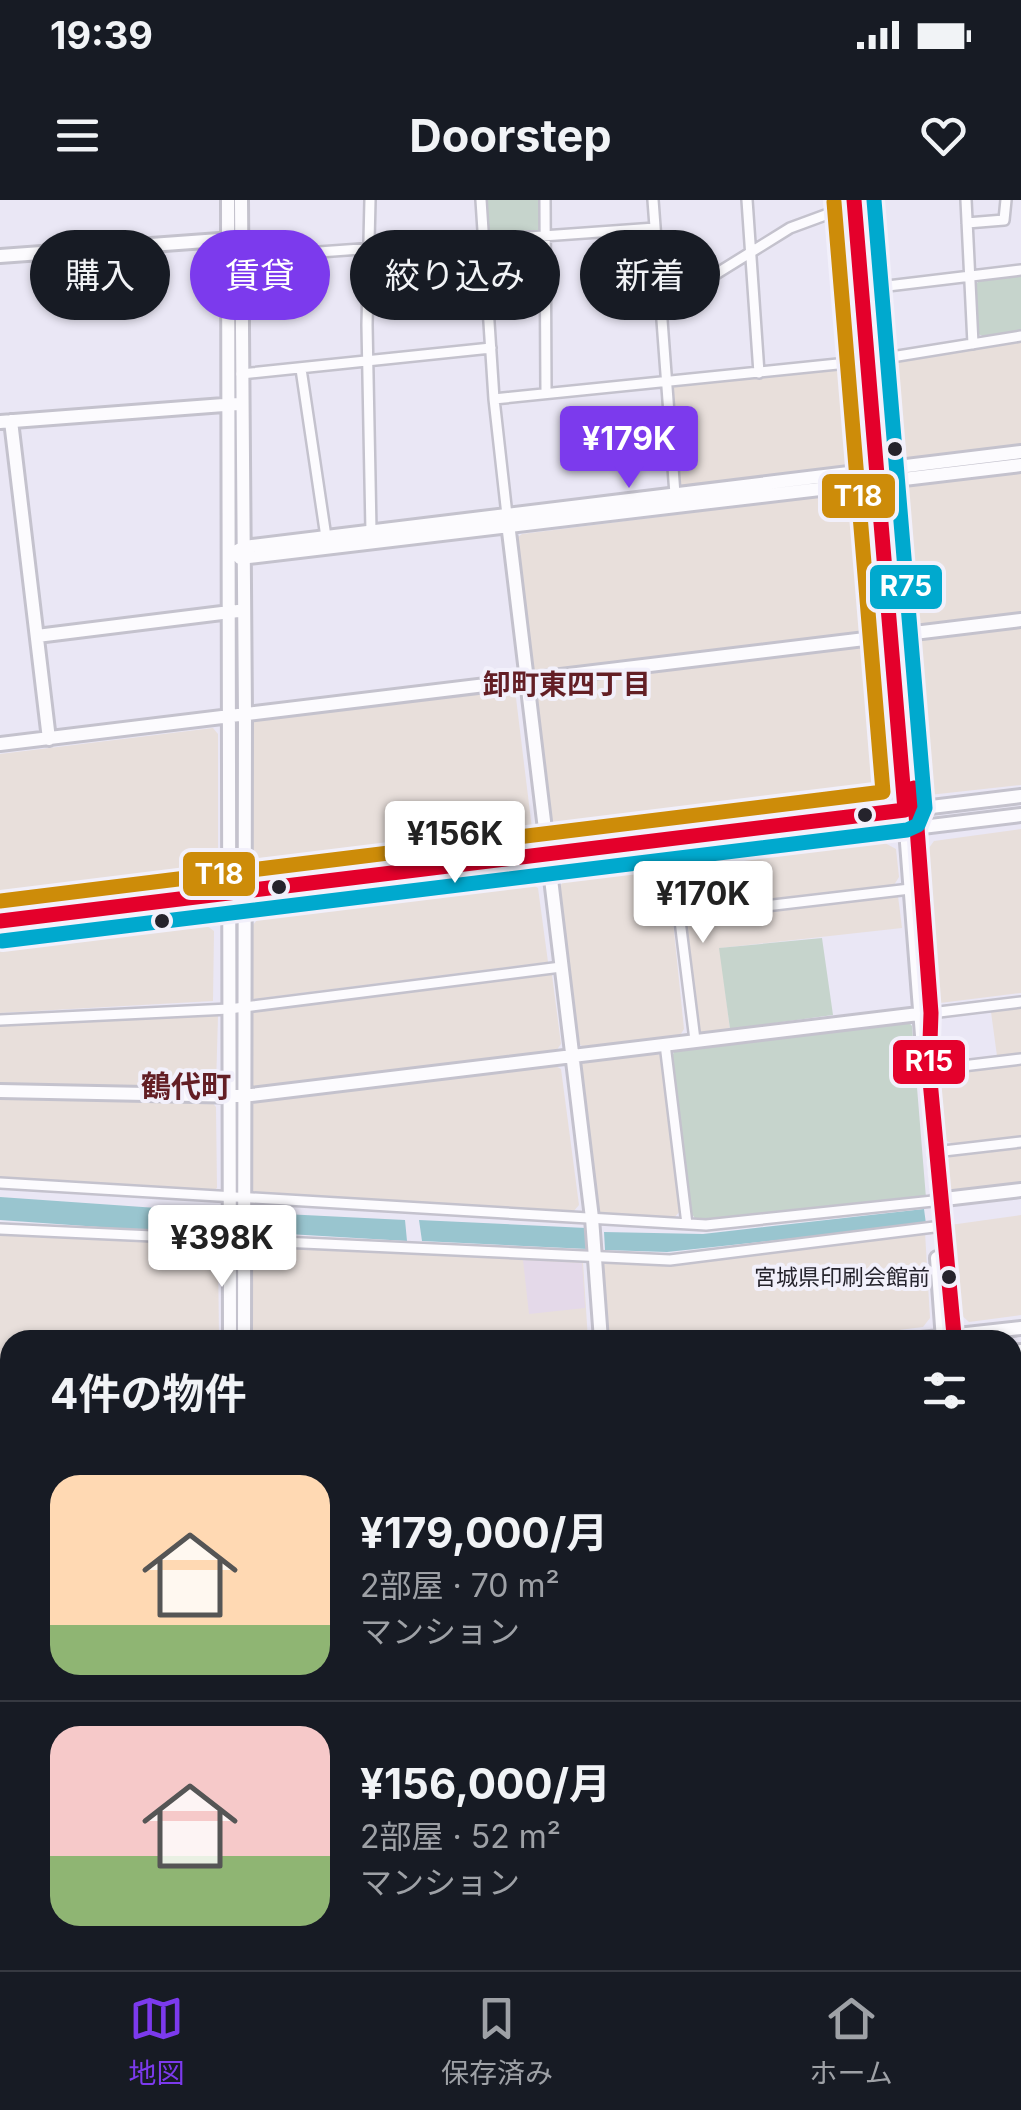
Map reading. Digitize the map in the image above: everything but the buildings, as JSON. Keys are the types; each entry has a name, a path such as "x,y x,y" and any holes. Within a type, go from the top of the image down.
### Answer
{"street":[{"path":"228,200 233,230"},
{"path":"236,230 241,200"},
{"path":"369,230 370,200"},
{"path":"481,200 482,230"},
{"path":"545,200 547,230"},
{"path":"560,235 655,228 653,200"},
{"path":"747,200 759,372"},
{"path":"966,200 973,344"},
{"path":"968,223 1004,220 1006,200"},
{"path":"720,273 790,228 861,201"},
{"path":"861,201 871,288 872,360"},
{"path":"861,201 911,809 910,889 926,1014 936,1200"},
{"path":"0,256 190,242"},
{"path":"871,288 1021,270"},
{"path":"230,320 227,374 238,404"},
{"path":"231,1330 239,1200 238,320"},
{"path":"370,320 371,532"},
{"path":"488,320 507,521 592,1218 600,1330"},
{"path":"546,320 546,393"},
{"path":"662,320 675,494"},
{"path":"494,399 872,360 1021,336"},
{"path":"240,374 490,348"},
{"path":"302,368 326,537"},
{"path":"49,738 5,422 238,404"},
{"path":"240,554 884,475 1021,452"},
{"path":"240,554 326,537 507,521 675,494 1021,465"},
{"path":"37,636 238,611"},
{"path":"0,744 1021,620"},
{"path":"0,922 1021,796"},
{"path":"0,939 1021,815"},
{"path":"911,828 948,1330"},
{"path":"672,857 695,1040"},
{"path":"680,916 910,889"},
{"path":"0,1020 236,1007 561,967"},
{"path":"0,1092 236,1097 1021,1002"},
{"path":"665,1044 687,1224"},
{"path":"929,1070 1021,1058"},
{"path":"935,1152 1021,1142"},
{"path":"0,1183 706,1226 1021,1190"},
{"path":"0,1229 670,1260 938,1226"},
{"path":"236,1240 243,1330"}],"shaded area":[{"path":"485,200 539,200 541,230 488,230"},
{"path":"1021,275 1021,332 985,337 978,334 974,286 980,280"},
{"path":"1021,338 1021,445 900,460 894,455 887,361"},
{"path":"851,366 859,372 865,455 859,465 678,487 669,386"},
{"path":"1021,470 1021,612 912,625 906,618 896,494 902,485"},
{"path":"865,491 869,496 877,623 871,630 536,671 531,668 515,539 522,534"},
{"path":"1021,625 1021,785 929,795 921,789 908,647 913,639"},
{"path":"867,645 879,654 889,789 880,800 563,839 553,836 534,694 539,686"},
{"path":"509,690 516,698 533,837 526,844 264,877 250,870 250,727 257,719"},
{"path":"213,728 218,734 218,871 209,881 0,905 0,754"},
{"path":"1021,829 1021,993 940,1003 934,998 923,856 934,841"},
{"path":"883,842 896,849 899,877 894,885 681,906 677,873 680,866"},
{"path":"658,869 668,873 684,1029 679,1037 582,1046 574,1041 557,890 563,882"},
{"path":"531,884 538,888 548,962 254,999 249,994 250,928 260,917"},
{"path":"898,896 902,928 720,948 730,1030 699,1034 695,1029 683,925 687,920"},
{"path":"206,925 214,931 213,1001 0,1013 0,950"},
{"path":"822,938 833,1015 730,1029 719,948"},
{"path":"552,975 561,1044 556,1051 254,1088 248,1083 248,1013 252,1008"},
{"path":"1021,1008 1021,1053 997,1056 991,1012"},
{"path":"213,1013 218,1016 213,1090 0,1085 0,1024"},
{"path":"907,1020 912,1026 926,1198 707,1222 696,1220 690,1211 672,1056 675,1050"},
{"path":"654,1052 663,1057 681,1210 673,1219 601,1214 595,1208 577,1069 582,1061"},
{"path":"1021,1062 1021,1136 953,1144 941,1138 937,1080 945,1071"},
{"path":"552,1064 561,1069 579,1205 573,1212 255,1194 251,1188 249,1110 254,1101"},
{"path":"0,1098 212,1102 216,1107 217,1188 211,1192 0,1180"},
{"path":"1021,1146 1021,1186 953,1193 948,1188 946,1162 953,1154"},
{"path":"1021,1215 1021,1315 969,1322 960,1314 950,1225"},
{"path":"925,1232 930,1318 923,1327 899,1330 603,1330 600,1270 603,1263 653,1264"},
{"path":"0,1234 213,1245 218,1249 219,1330 0,1330"},
{"path":"252,1247 583,1262 587,1330 249,1330"},
{"path":"523,1260 582,1263 585,1308 529,1314"}],"water":[{"path":"0,1197 171,1209 171,1232 0,1220"},
{"path":"186,1209 405,1220 407,1241 187,1228"},
{"path":"924,1209 926,1224 667,1252 605,1250 604,1232 703,1234"},
{"path":"419,1220 586,1228 588,1249 422,1241"}],"transit line":[{"name":"R15","path":"0,921 905,810 854,200"},
{"name":"R75","path":"2,941 907,830 918,825 925,808 874,200"},
{"name":"T18","path":"0,901 883,792 834,202"},
{"name":"R15","path":"914,788 931,1013 929,1070 954,1330"}],"place":[{"name":"宮城県印刷会館前","path":"949,1277"}],"district":[{"name":"卸町東四丁目","path":"567,684"},
{"name":"鶴代町","path":"186,1086"}]}
